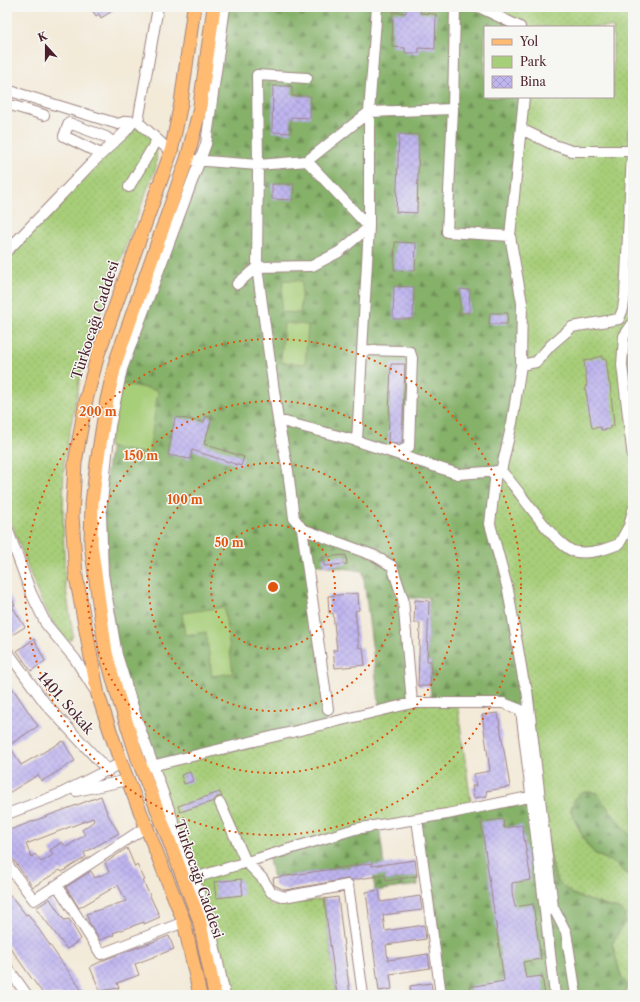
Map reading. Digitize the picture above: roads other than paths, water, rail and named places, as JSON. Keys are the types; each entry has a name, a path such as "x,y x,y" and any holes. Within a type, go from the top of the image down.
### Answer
{"main road":[{"name":"Türkocağı Caddesi","path":"194,7 181,103 171,152 98,354 86,400 75,463 72,516 76,576 98,695 121,763 184,922 200,995"},
{"name":"Türkocağı Caddesi","path":"214,7 193,160 116,361 107,400 92,503 91,544 106,653 117,693 144,767 189,879 208,957 215,995"},
{"path":"171,152 193,160"},
{"path":"121,763 144,767"},
{"path":"128,780 144,767"}],"street":[{"path":"7,251 133,122 158,7"},
{"path":"193,160 206,144 225,7"},
{"path":"358,438 369,227 369,112 377,7"},
{"path":"455,7 453,109 447,232 510,236"},
{"path":"479,7 518,26"},
{"path":"307,78 257,75 258,165 256,267 294,518 302,529 328,709"},
{"path":"7,90 118,124 133,122 171,152"},
{"path":"524,98 510,236 522,303 521,365 512,423 498,471 490,524 508,590 523,678 527,690 553,907 566,932 576,995"},
{"path":"7,104 44,115"},
{"path":"193,160 258,165 307,161 369,112 453,109"},
{"path":"101,154 64,136 69,123 106,137 114,143"},
{"path":"521,129 554,145 572,151 632,151"},
{"path":"521,365 536,362 572,327 619,319 623,309 625,295 633,134"},
{"path":"129,188 157,140"},
{"path":"307,161 369,227"},
{"path":"237,284 256,267 312,266 339,252 369,227"},
{"path":"633,323 624,336 622,365 633,458"},
{"path":"278,420 358,438 399,452 409,447 412,358 410,352 362,350"},
{"path":"358,438 458,474 498,471"},
{"path":"498,471 556,539 576,552 600,551 619,544 629,526 633,510"},
{"path":"7,528 31,593 46,624 74,659 98,695"},
{"path":"302,529 375,556 392,566 403,599 412,703"},
{"name":"1401. Sokak","path":"7,651 45,703 108,771"},
{"path":"144,767 412,703 503,703 521,710 533,796 556,995"},
{"path":"60,794 108,771 121,763"},
{"path":"9,810 60,794 128,780"},
{"path":"225,995 209,921 189,879 355,829 418,819 533,796"},
{"path":"220,803 246,862 262,878 271,892 284,897 348,886 363,995"},
{"path":"418,819 442,995"},
{"path":"7,864 34,900 146,827"},
{"path":"57,886 101,954 184,922"},
{"path":"7,968 27,995"}]}
